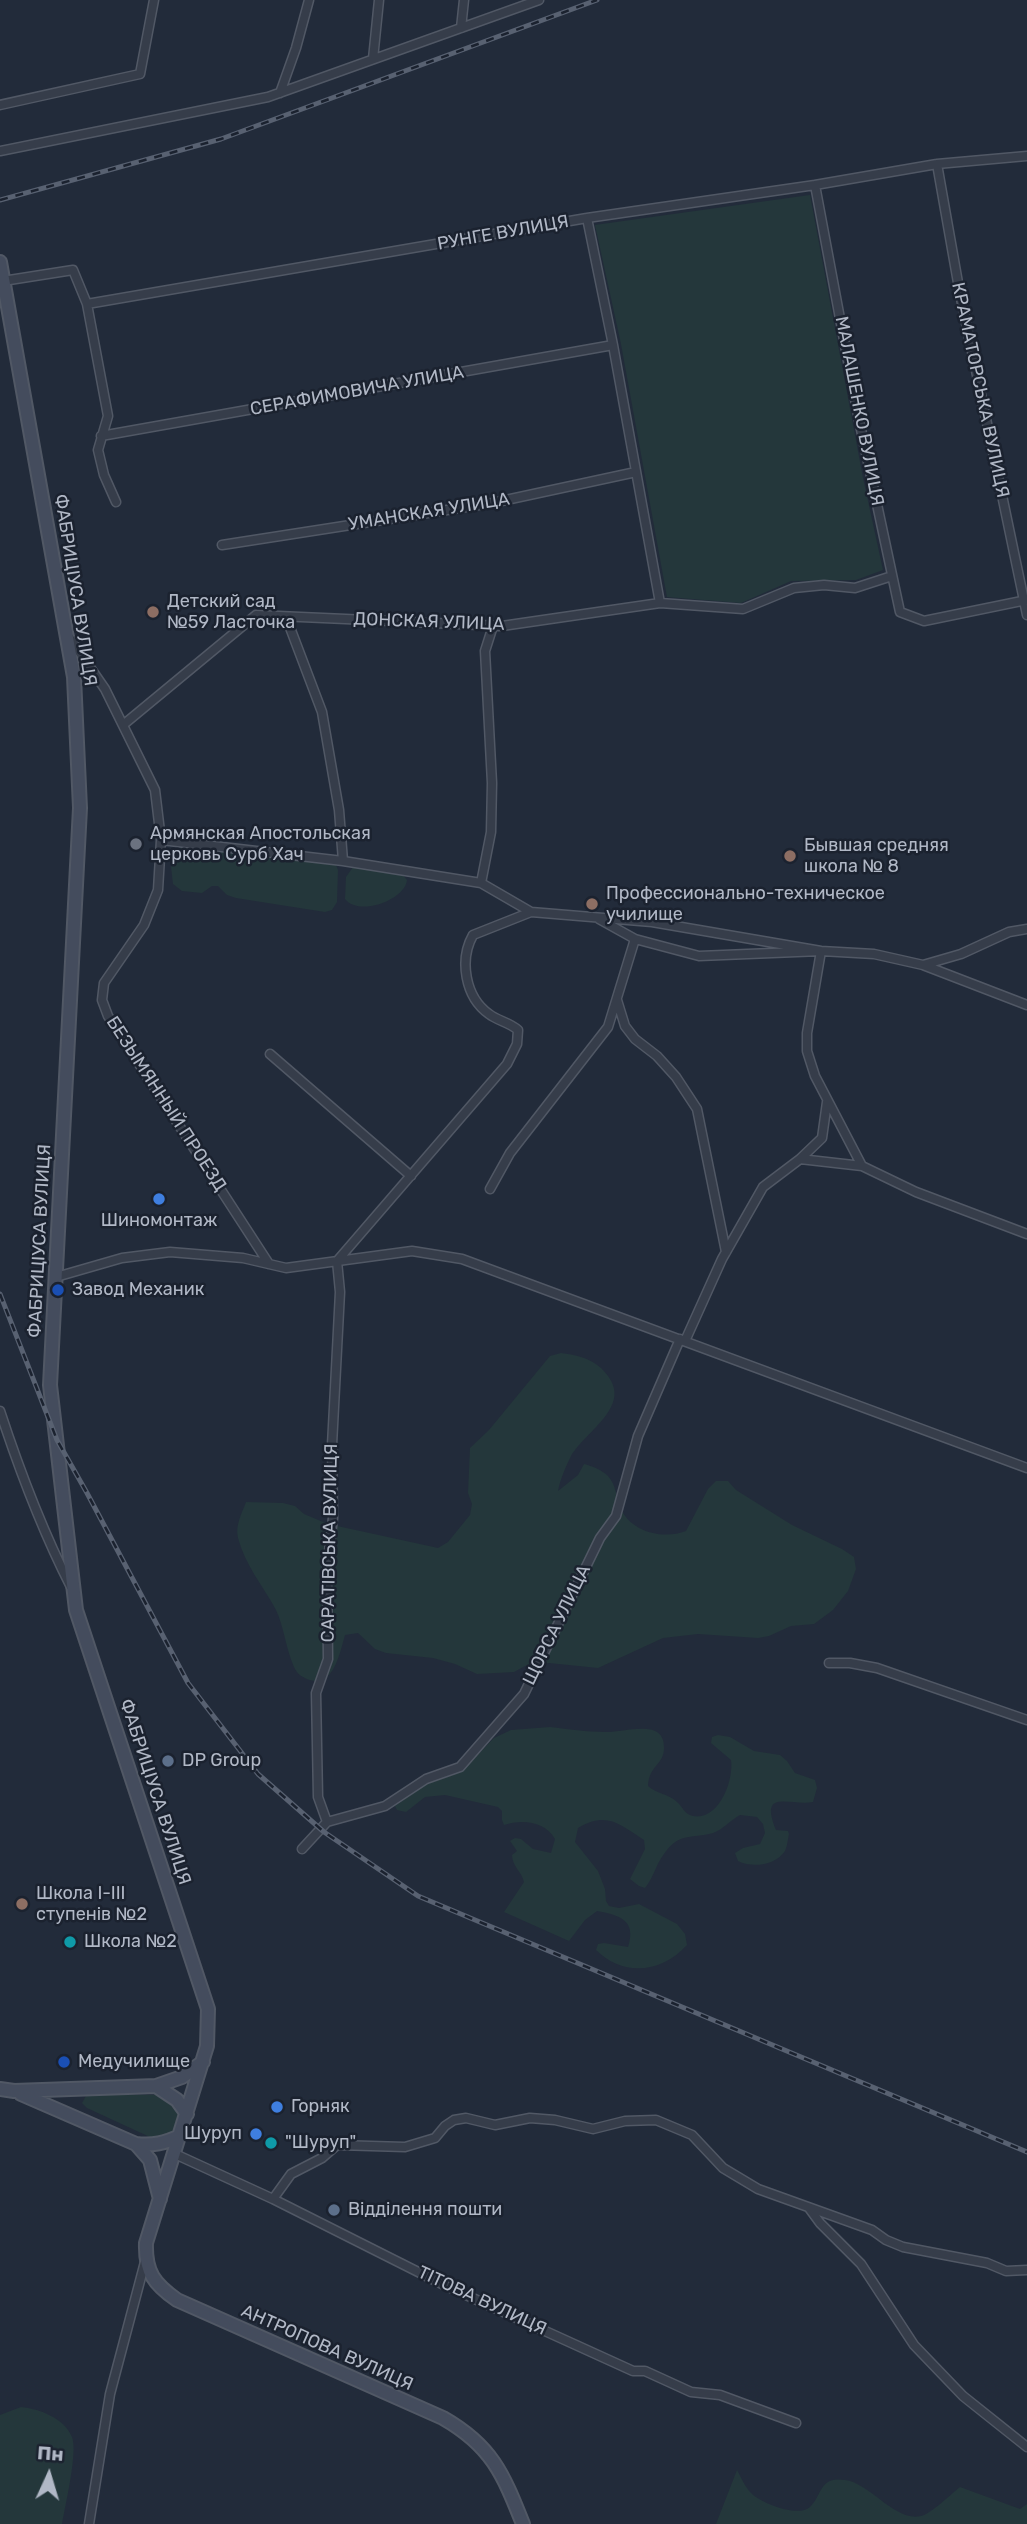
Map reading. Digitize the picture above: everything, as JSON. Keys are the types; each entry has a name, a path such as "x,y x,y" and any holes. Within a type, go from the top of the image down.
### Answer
{"main road":[{"name":"ФАБРИЦІУСА ВУЛИЦЯ","path":"0,262 74,677 80,808 50,1385 76,1611 208,2009 207,2046 160,2199"},
{"path":"0,2089 14,2091 156,2085 182,2077 202,2062"},
{"path":"156,2085 177,2100 187,2114"},
{"path":"73,2115 73,2095 79,2089"},
{"path":"14,2091 136,2144 151,2146 180,2136"},
{"path":"136,2144 150,2160 160,2199 146,2243 145,2262"},
{"name":"АНТРОПОВА ВУЛИЦЯ","path":"145,2262 159,2287 177,2300 443,2418 466,2431 487,2450 508,2487 523,2524"}],"street":[{"path":"0,105 141,74 154,0"},
{"path":"280,93 309,0"},
{"path":"373,59 379,0"},
{"path":"461,28 464,0"},
{"path":"0,150 280,93 539,0"},
{"name":"РУНГЕ ВУЛИЦЯ","path":"87,304 587,218 815,185 937,164 1027,156"},
{"name":"КРАМАТОРСЬКА ВУЛИЦЯ","path":"937,164 960,294 1027,614"},
{"name":"МАЛАШЕНКО ВУЛИЦЯ","path":"815,185 900,611 924,621 1026,600"},
{"path":"587,218 660,603"},
{"path":"4,281 73,270 87,304 108,416 98,450 104,475 116,502"},
{"name":"СЕРАФИМОВИЧА УЛИЦА","path":"101,436 613,345"},
{"name":"УМАНСКАЯ УЛИЦА","path":"222,545 492,502 636,472"},
{"name":"ДОНСКАЯ УЛИЦА","path":"123,725 256,615 493,626 544,622 660,603 743,609 794,587 855,588 892,576"},
{"path":"286,617 322,712 339,810 342,861"},
{"path":"481,883 491,832 492,782 485,651 493,626"},
{"name":"БЕЗЫМЯННЫЙ ПРОЕЗД","path":"68,635 105,689 155,790 161,840 158,890 144,925 104,983 102,1000 108,1016 269,1264"},
{"path":"161,840 342,861 481,883 531,912 652,922 821,950 874,954 923,965 1027,1005"},
{"path":"337,1261 507,1064 517,1044 518,1030 511,1024 491,1016 472,995 466,971 469,943 473,935 531,912"},
{"path":"597,918 635,939 699,956 821,950"},
{"path":"923,965 961,954 1009,932 1027,929"},
{"path":"491,1189 510,1153 608,1027 635,939"},
{"path":"821,950 807,1033 807,1051 815,1076 862,1166"},
{"path":"617,1000 625,1026 635,1039 657,1056 676,1077 697,1109 726,1252"},
{"path":"270,1054 411,1176"},
{"name":"ЩОРСА УЛИЦА","path":"327,1822 385,1806 426,1779 460,1767 524,1694 600,1538 617,1516 638,1436 726,1252 763,1187 822,1138 827,1100"},
{"path":"800,1159 862,1166 916,1192 1027,1234"},
{"path":"56,1277 122,1258 170,1252 243,1258 286,1268 412,1251 462,1259 1027,1468"},
{"name":"САРАТІВСЬКА ВУЛИЦЯ","path":"327,1822 318,1797 316,1693 328,1659 327,1569 333,1518 332,1445 340,1292 337,1261"},
{"path":"0,1411 22,1479 44,1534 74,1594"},
{"path":"829,1663 850,1663 877,1668 1027,1720"},
{"path":"302,1849 327,1822"},
{"path":"273,2199 291,2174 322,2158 337,2145 405,2147 435,2138 444,2126 454,2120 467,2118 495,2124 530,2118 555,2120 593,2129 625,2121 656,2120 692,2135 723,2168 758,2189 872,2230 903,2247 987,2263 1006,2271 1027,2270"},
{"name":"ТІТОВА ВУЛИЦЯ","path":"175,2154 273,2199 444,2285 633,2371 645,2371 691,2392 720,2395 796,2423"},
{"path":"808,2207 820,2223 861,2264 915,2345 963,2396 1027,2447"},
{"path":"89,2524 110,2393 145,2262"}],"green space":[{"path":"810,195 883,570 856,580 791,581 741,603 667,597 621,344 595,225"},
{"path":"183,846 336,865 337,902 332,910 325,912 236,898 227,895 218,886 212,886 202,893 182,891 173,884 171,867 175,851"},
{"path":"353,867 403,875 407,880 404,887 390,900 360,906 345,899 346,877"},
{"path":"561,1353 581,1357 604,1370 614,1387 614,1398 604,1418 571,1456 558,1491 578,1475 584,1464 594,1467 611,1479 620,1507 631,1523 648,1532 667,1535 686,1531 708,1489 716,1481 728,1481 736,1490 792,1525 854,1557 856,1569 848,1591 833,1610 814,1624 791,1626 758,1638 698,1634 663,1638 598,1668 549,1663 525,1666 514,1672 477,1674 433,1658 386,1653 375,1649 358,1633 345,1635 335,1666 325,1678 318,1681 300,1675 291,1660 276,1610 241,1548 237,1533 246,1502 283,1503 295,1506 304,1514 328,1524 438,1548 448,1542 470,1515 470,1448 489,1430 550,1356"},
{"path":"550,1727 605,1732 642,1729 658,1733 662,1738 663,1754 651,1774 648,1786 674,1799 693,1816 710,1812 717,1806 727,1788 731,1760 711,1743 712,1737 718,1735 730,1737 754,1751 780,1755 795,1773 815,1780 817,1788 813,1802 779,1802 771,1808 776,1830 788,1831 789,1834 785,1851 775,1860 756,1865 738,1861 735,1853 760,1844 765,1833 763,1824 757,1817 740,1815 713,1833 675,1842 661,1858 645,1888 630,1879 645,1849 644,1840 620,1825 605,1820 597,1820 578,1828 575,1842 598,1871 609,1906 619,1908 639,1904 677,1924 685,1934 687,1945 666,1961 654,1966 630,1968 618,1965 596,1950 598,1944 604,1943 628,1947 630,1931 628,1925 619,1917 597,1911 585,1920 569,1941 504,1912 524,1882 512,1855 517,1851 510,1841 521,1839 533,1849 551,1853 555,1839 545,1828 525,1822 504,1825 502,1811 498,1807 445,1795 425,1797 406,1812 397,1810 395,1806 427,1784 461,1772 494,1738 511,1730"},
{"path":"87,2094 163,2095 175,2103 180,2112 179,2122 169,2136 152,2138 87,2108 82,2103"},
{"path":"21,2407 51,2416 68,2430 72,2437 72,2466 62,2524 0,2524 0,2415"},
{"path":"737,2470 747,2488 756,2497 789,2510 804,2510 810,2507 826,2483 837,2479 864,2488 892,2508 911,2516 930,2512 960,2487 1020,2509 1027,2504 1027,2524 716,2524"}],"railway":[{"path":"0,200 221,139 597,0"},
{"path":"0,1294 57,1440 188,1683 258,1774 324,1832 418,1896 1027,2152"}],"place":[{"name":"Детский сад №59 Ласточка","path":"153,612"},
{"name":"Армянская Апостольская церковь Сурб Хач","path":"136,844"},
{"name":"Бывшая средняя школа № 8","path":"790,856"},
{"name":"Профессионально-техническое училище","path":"592,904"},
{"name":"Шиномонтаж","path":"159,1199"},
{"name":"Завод Механик","path":"58,1290"},
{"name":"DP Group","path":"168,1761"},
{"name":"Школа I-III ступенів №2","path":"22,1904"},
{"name":"Школа №2","path":"70,1942"},
{"name":"Медучилище","path":"64,2062"},
{"name":"Горняк","path":"277,2107"},
{"name":"Шуруп","path":"256,2134"},
{"name":"\"Шуруп\"","path":"271,2143"},
{"name":"Відділення пошти","path":"334,2210"}]}
